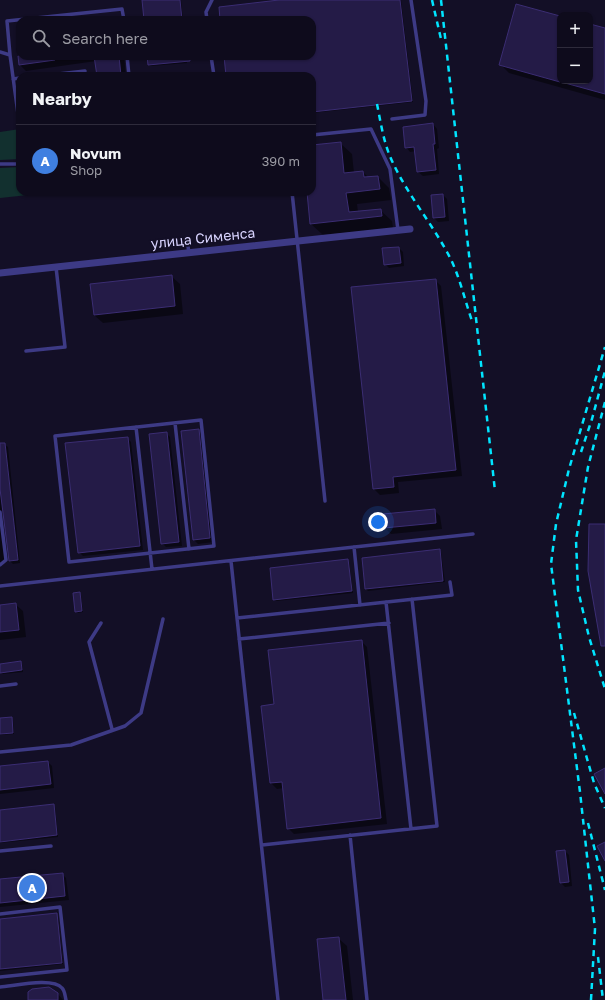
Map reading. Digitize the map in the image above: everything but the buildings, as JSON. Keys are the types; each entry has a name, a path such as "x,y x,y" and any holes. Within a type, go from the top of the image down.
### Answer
{"street":[{"name":"улица Сименса","path":"0,273 410,229"}],"lane":[{"path":"206,16 206,12 212,0"},
{"path":"392,119 425,115 426,101 411,0"},
{"path":"55,16 122,9 123,16"},
{"path":"16,20 7,21 16,100"},
{"path":"0,52 10,55"},
{"path":"128,60 129,72"},
{"path":"212,60 213,72"},
{"path":"76,72 85,71"},
{"path":"316,135 371,128 390,169 398,230"},
{"path":"0,164 16,164"},
{"path":"292,196 326,501"},
{"path":"187,240 189,253"},
{"path":"26,351 65,347 56,267"},
{"path":"201,420 214,546 69,562 55,436 136,427 201,420"},
{"path":"175,423 189,549"},
{"path":"136,427 152,569"},
{"path":"0,512 6,560 0,565"},
{"path":"0,586 473,534"},
{"path":"354,547 360,605"},
{"path":"231,561 278,1000"},
{"path":"237,618 452,594 450,582"},
{"path":"262,845 437,826 412,599"},
{"path":"386,602 411,829"},
{"path":"0,752 71,745 125,726 141,713 163,619"},
{"path":"101,623 89,642 112,730"},
{"path":"239,639 389,624"},
{"path":"0,686 16,684"},
{"path":"350,835 367,1000"},
{"path":"0,851 51,846"},
{"path":"0,914 60,907 67,970 0,977"},
{"path":"0,987 54,982 62,988 65,993 66,1000"}],"green space":[{"path":"16,130 16,159 0,160 0,132"},
{"path":"16,167 16,196 19,196 0,198 0,168"}],"railway":[{"path":"432,0 441,39"},
{"path":"441,0 495,491"},
{"path":"377,104 383,134 390,156 405,186 451,260 472,321"},
{"path":"591,1000 595,929 580,792 551,564 556,524 569,469 605,347"},
{"path":"581,452 605,371"},
{"path":"605,402 588,467 576,540 578,590 589,637 605,689"},
{"path":"574,713 594,783 605,808"},
{"path":"588,823 605,890"},
{"path":"598,957 603,1000"}],"place":[{"name":"Novum","path":"32,888"}]}
